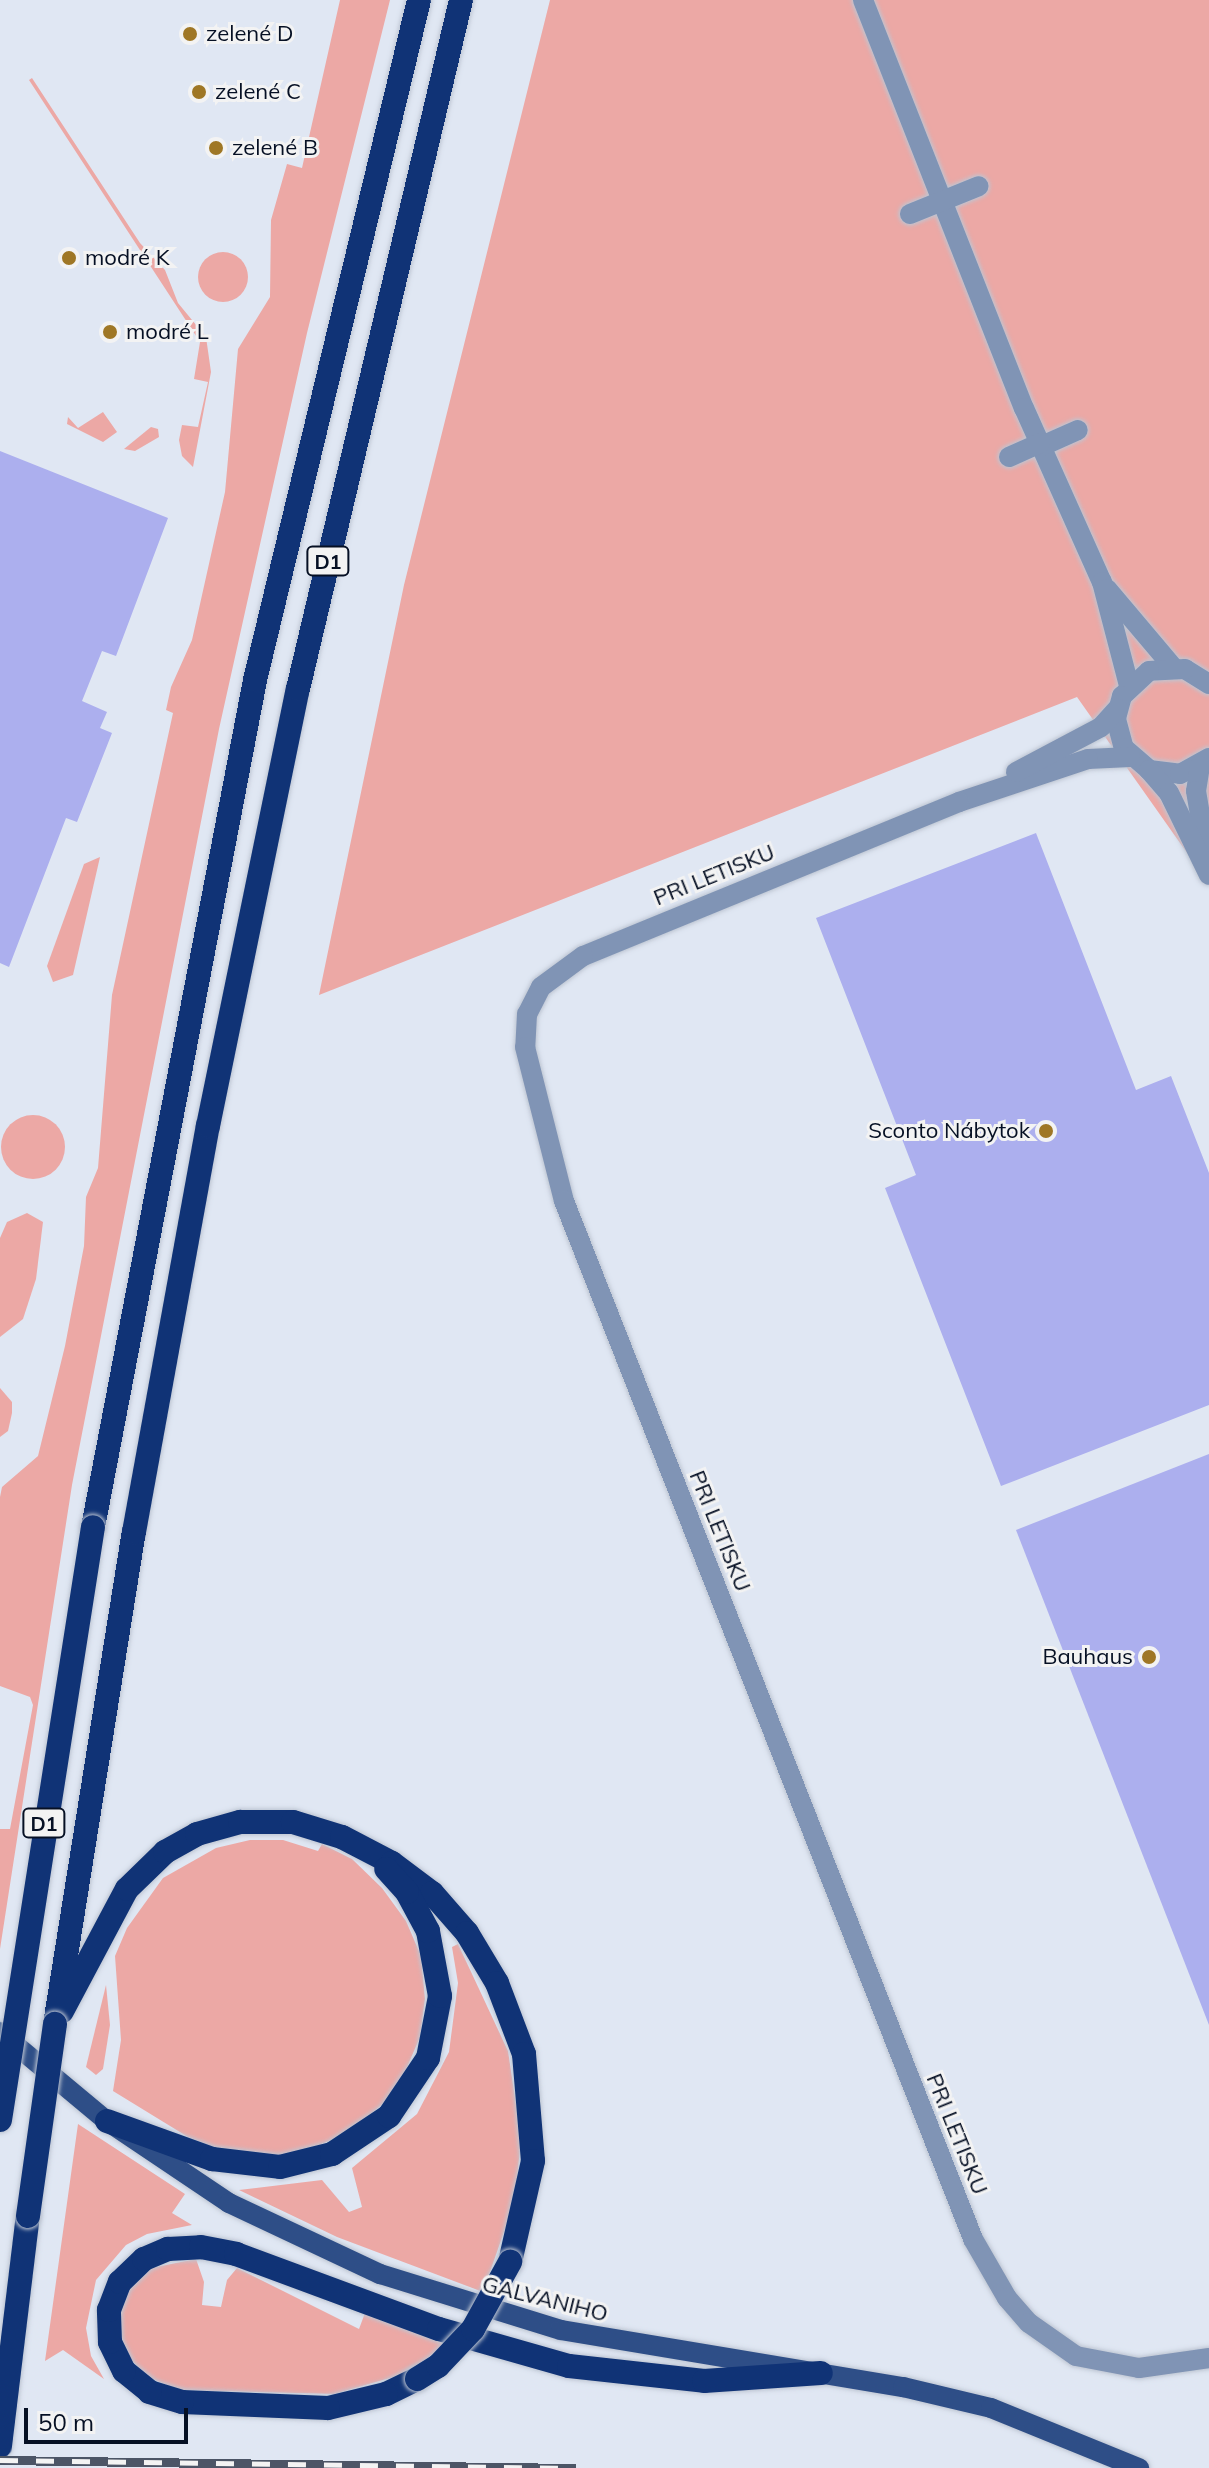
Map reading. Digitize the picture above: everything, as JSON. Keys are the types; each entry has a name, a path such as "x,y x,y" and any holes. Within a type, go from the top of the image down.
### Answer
{"highway":[{"name":"D1","path":"0,2120 93,1527 255,680 419,0"},
{"name":"D1","path":"0,2446 55,2024 134,1532 208,1126 295,704 461,0"},
{"path":"55,2024 117,1903 151,1863 214,1828 268,1820 293,1822 342,1837 413,1876 451,1911 484,1957 512,2018 529,2078 534,2129 529,2187 510,2262 473,2329 438,2366 386,2394 328,2408 245,2409 182,2402 150,2392 124,2371 110,2342 109,2310 120,2282 144,2259 168,2249 201,2247 236,2254 439,2329 569,2366 704,2381 821,2373"},
{"path":"107,2121 212,2159 280,2167 352,2145 401,2102 434,2036 440,1996 435,1953 419,1912 399,1882 342,1837"}],"main road":[{"name":"GALVANIHO","path":"0,2032 107,2121 229,2203 380,2274 464,2303 635,2346 821,2373 991,2408 1139,2468"}],"street":[{"path":"863,0 1041,445 1102,582 1129,686 1149,671 1173,667"},
{"path":"910,214 979,186"},
{"path":"1009,457 1078,430"},
{"path":"1102,582 1173,667 1209,684"},
{"name":"PRI LETISKU","path":"959,802 1092,732 1118,708 1129,686"},
{"path":"1118,708 1117,729 1130,757 1149,770 1169,793 1209,875"},
{"name":"PRI LETISKU","path":"1130,757 1088,759 959,802 566,965 541,987 527,1014 528,1067 564,1201 985,2262 1029,2323 1076,2356 1139,2368 1209,2358"},
{"path":"1149,770 1170,775 1204,762"},
{"path":"1204,762 1196,791 1209,862"}],"shaded area":[{"path":"340,0 390,0 307,333 219,729 72,1485 0,1949 0,1829 10,1829 33,1705 30,1697 0,1686 0,1497 2,1487 38,1456 65,1346 84,1246 86,1197 98,1168 112,995 173,713 166,710 171,687 192,640 225,492 238,349 270,297 271,220 287,164 302,168"},
{"path":"550,0 1209,0 1209,884 1077,697 319,995 404,585"},
{"path":"32,78 140,243 165,270 178,303 206,337 211,372 193,467 182,456 179,440 182,425 198,427 208,382 194,379 200,342 29,80"},
{"path":"223,252 241,259 248,277 241,295 223,302 205,295 198,277 205,259"},
{"path":"103,412 117,432 103,442 67,424 68,417 78,428"},
{"path":"151,427 158,429 159,437 135,451 124,449"},
{"path":"100,857 73,975 53,982 47,966 84,864"},
{"path":"33,1115 45,1117 56,1124 63,1135 63,1159 56,1170 45,1177 33,1179 21,1177 10,1170 3,1159 1,1147 3,1135 10,1124 21,1117"},
{"path":"27,1213 43,1222 36,1279 23,1319 0,1337 0,1238 7,1222"},
{"path":"0,1388 12,1402 12,1413 8,1431 0,1437"},
{"path":"250,1840 283,1840 318,1851 322,1844 352,1859 382,1888 406,1921 421,1956 425,1999 420,2037 405,2072 385,2102 349,2132 301,2153 262,2158 228,2153 188,2137 113,2091 121,2040 115,1956 127,1928 163,1878 216,1848"},
{"path":"458,1944 508,2051 521,2138 515,2200 483,2292 337,2237 239,2190 322,2180 349,2212 362,2207 352,2168 417,2114 449,2052 458,1983 452,1947"},
{"path":"106,1985 110,2025 103,2069 96,2075 86,2067"},
{"path":"78,2124 185,2194 172,2213 192,2225 147,2234 126,2245 96,2280 86,2328 91,2356 104,2379 63,2350 45,2361"},
{"path":"196,2259 204,2282 202,2305 221,2307 227,2280 237,2268 359,2329 365,2313 448,2341 411,2372 334,2394 179,2390 150,2378 130,2359 120,2335 120,2308 131,2284 151,2268"}],"building":[{"path":"0,451 168,518 116,656 102,651 82,701 107,712 100,728 112,733 77,822 66,818 9,967 0,963"},
{"name":"Sconto Nábytok","path":"1036,833 1136,1090 1171,1076 1209,1173 1209,1405 1001,1486 885,1188 916,1175 816,918"},
{"name":"Bauhaus","path":"1209,1454 1209,2025 1016,1530"}],"railway":[{"path":"0,2460 576,2468"}],"place":[{"name":"zelené D","path":"190,34"},
{"name":"zelené C","path":"199,92"},
{"name":"zelené B","path":"216,148"},
{"name":"modré K","path":"69,258"},
{"name":"modré L","path":"110,332"},
{"name":"Sconto Nábytok","path":"1046,1131"},
{"name":"Bauhaus","path":"1149,1657"}]}
